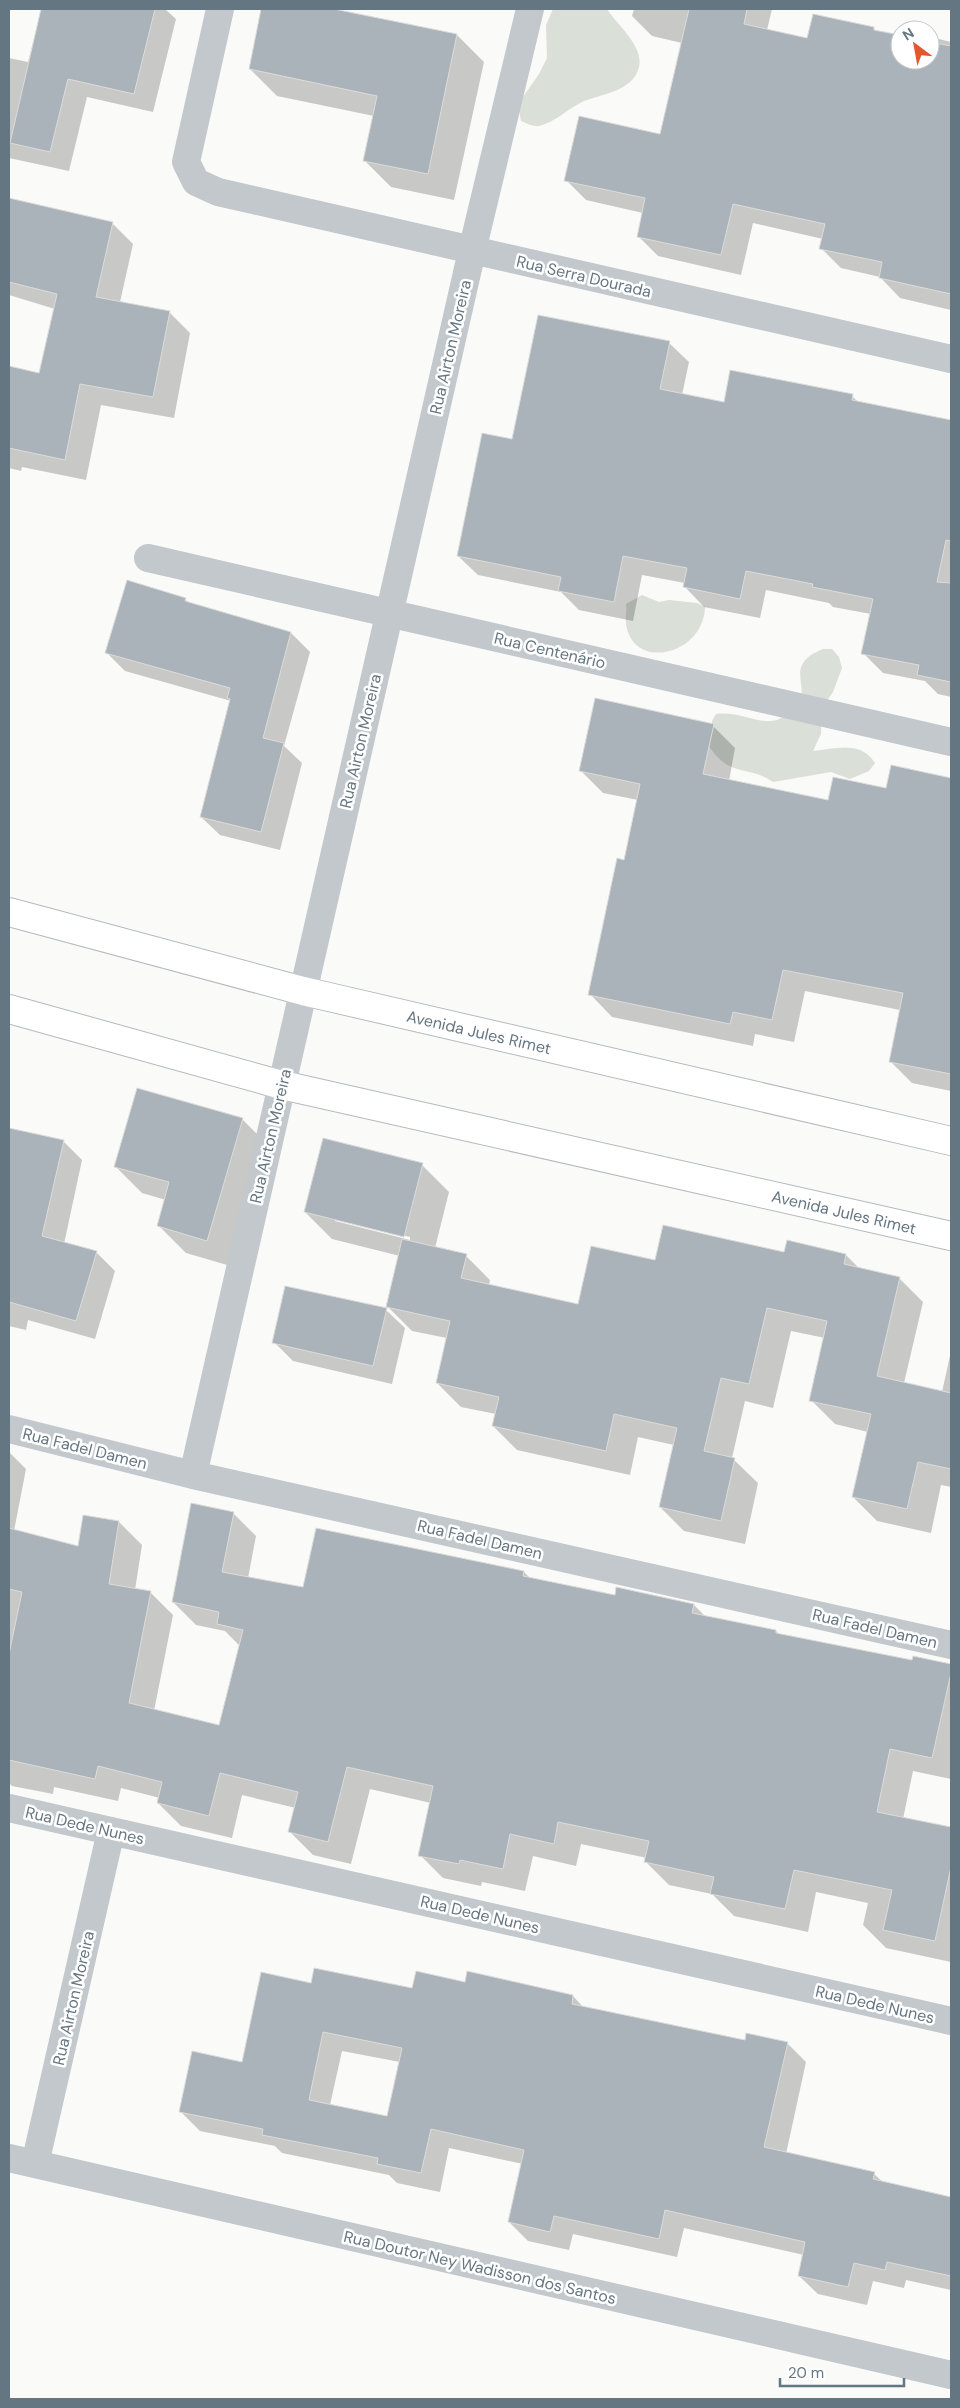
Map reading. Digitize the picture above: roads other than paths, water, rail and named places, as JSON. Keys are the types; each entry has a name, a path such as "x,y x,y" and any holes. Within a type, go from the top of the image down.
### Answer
{"main road":[{"name":"Avenida Jules Rimet","path":"9,912 303,991 951,1142"},
{"name":"Avenida Jules Rimet","path":"9,1009 282,1085 951,1236"}],"street":[{"name":"Rua Serra Dourada","path":"220,9 186,162 196,182 218,192 951,359"},
{"name":"Rua Airton Moreira","path":"193,1475 472,251 530,9"},
{"name":"Rua Centenário","path":"148,558 951,742"},
{"name":"Rua Fadel Damen","path":"9,1429 193,1475 951,1645"},
{"name":"Rua Dede Nunes","path":"9,1808 951,2021"},
{"name":"Rua Airton Moreira","path":"35,2164 111,1831"},
{"name":"Rua Doutor Ney Wadisson dos Santos","path":"9,2158 951,2375"}]}
